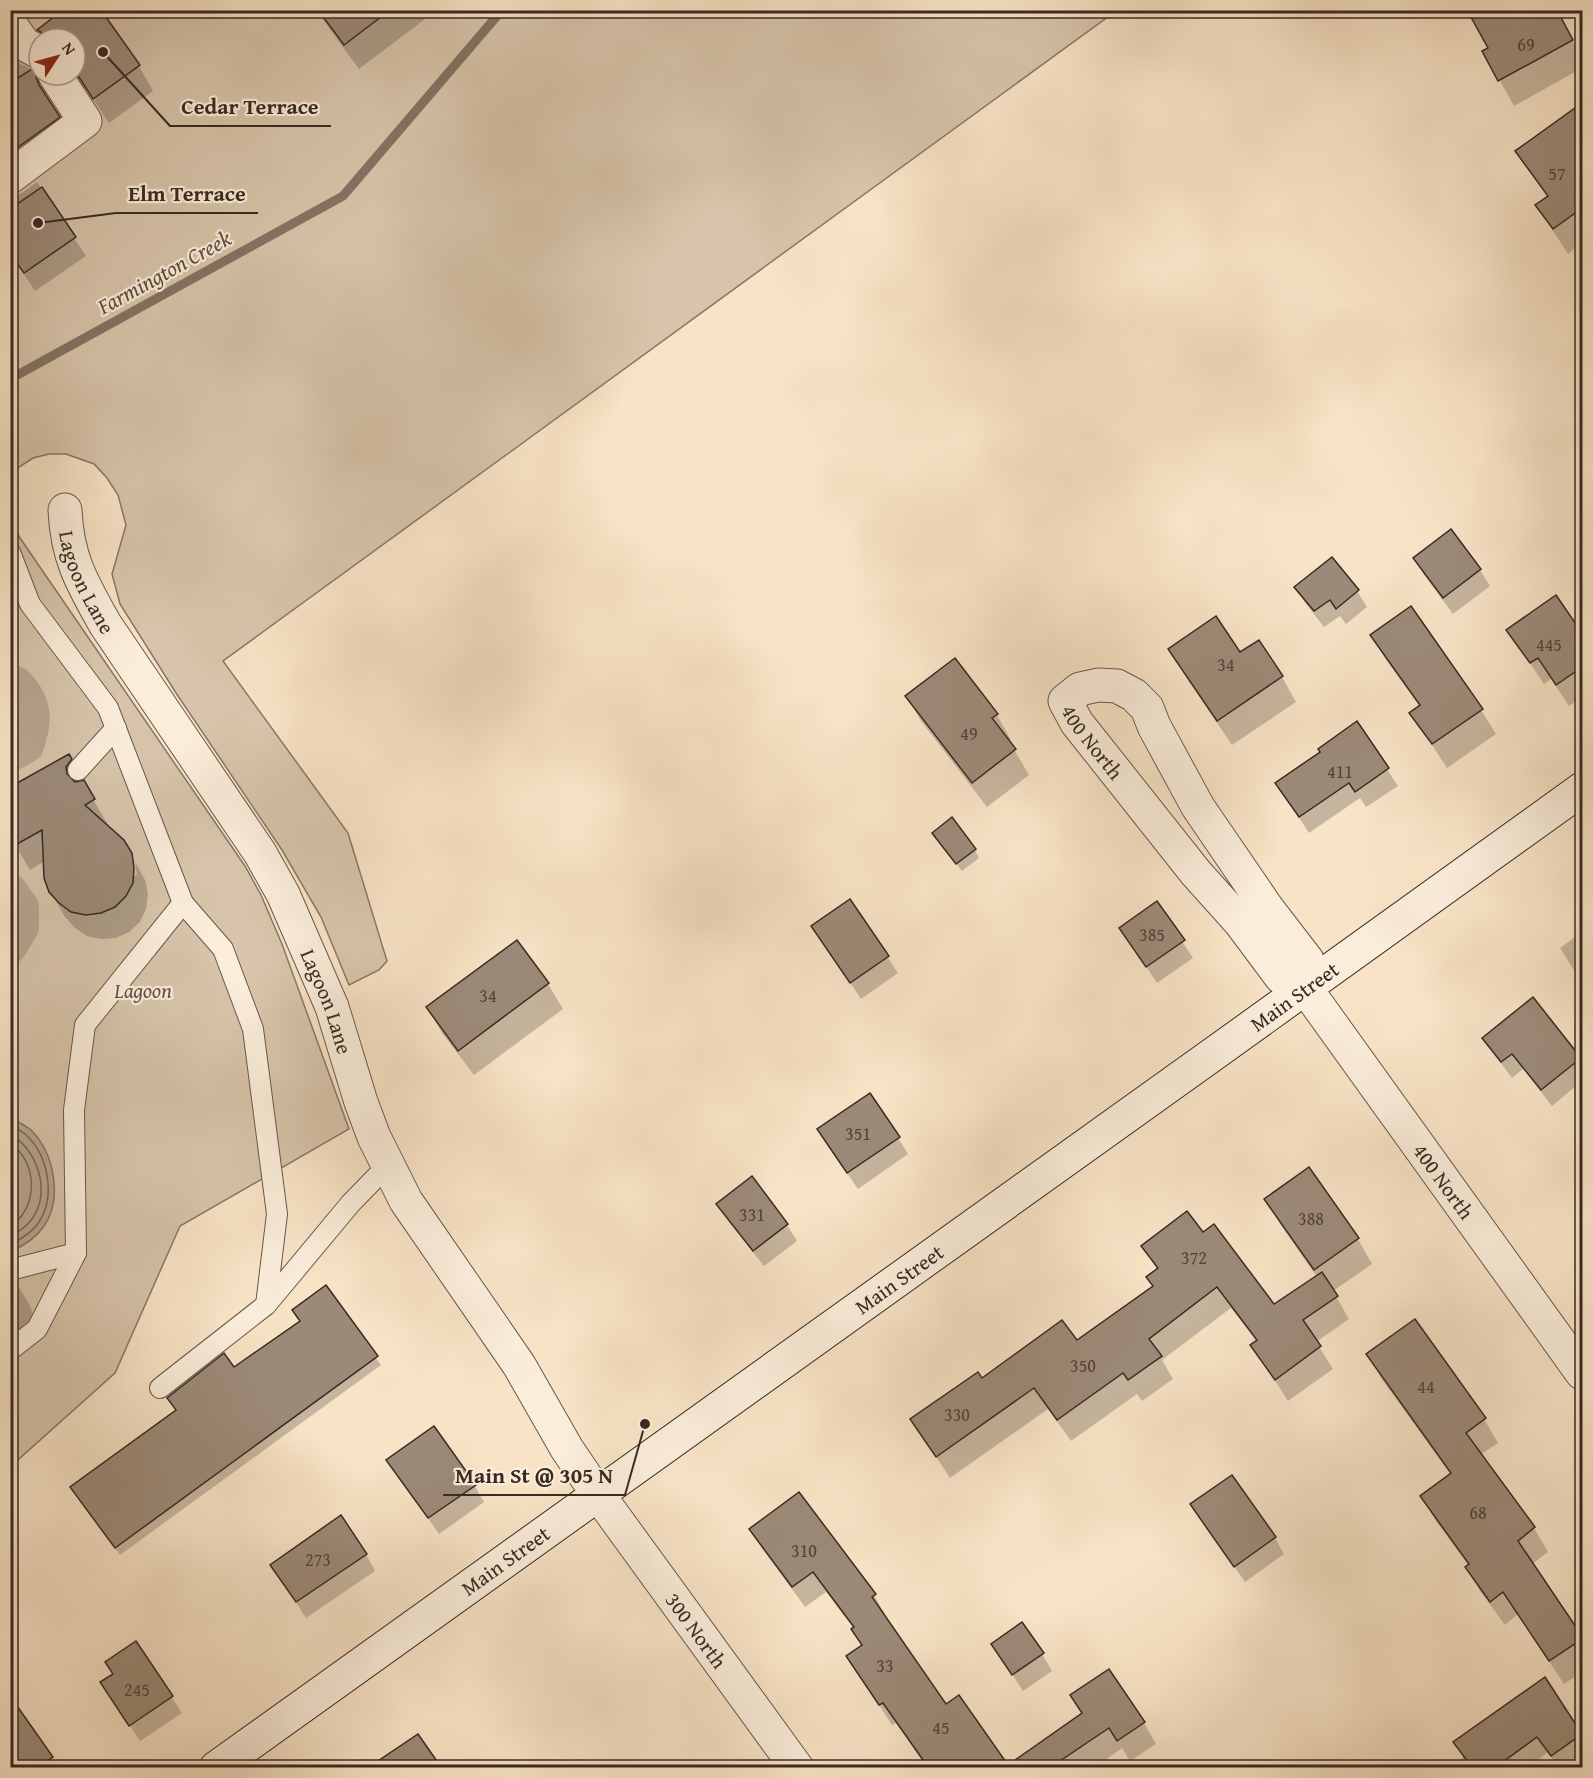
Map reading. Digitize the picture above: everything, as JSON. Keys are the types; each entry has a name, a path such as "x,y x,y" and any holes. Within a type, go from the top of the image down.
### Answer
{"street":[{"path":"10,177 85,121 63,87"},
{"name":"Lagoon Lane","path":"65,510 66,535 70,554 105,624 260,853 283,894 332,1007 361,1102 387,1166 406,1201 519,1365 567,1449 597,1493"},
{"name":"400 North","path":"1306,989 1307,960 1198,807 1154,726 1147,708 1134,695 1118,686 1098,685 1080,689 1065,701 1077,723 1240,922 1281,977 1306,989 1582,1373"},
{"name":"Main Street","path":"216,1767 1306,989 1582,789"},
{"path":"1213,891 1239,867"},
{"name":"300 North","path":"597,1493 796,1767"}],"lane":[{"path":"10,552 30,604 108,708 183,903 223,949 252,1029 277,1214 266,1305"},
{"path":"78,770 116,728"},
{"path":"10,1350 38,1329 76,1253 75,1110 85,1025 183,903"},
{"path":"160,1388 266,1305 351,1203 387,1166"},
{"path":"10,1270 76,1253"}],"green space":[{"path":"11,11 1116,11 223,661 348,833 387,961 379,970 349,985 321,917 282,850 176,693 120,604 112,574 126,525 118,495 94,464 66,454 49,454 33,458 19,467 11,476"},
{"name":"Lagoon","path":"11,521 20,538 245,866 261,895 282,944 349,1129 180,1226 115,1373 11,1466"}],"water":[{"path":"11,1118 31,1130 39,1140 50,1163 54,1189 50,1215 44,1226 29,1241 11,1251"}],"building":[{"path":"63,10 101,10 140,65 93,99 85,87 87,27 41,27"},
{"path":"318,10 390,10 344,45"},
{"path":"1467,10 1557,10 1573,40 1498,81 1482,51 1488,48"},
{"path":"27,72 27,87 40,87 60,117 10,153 10,83"},
{"path":"1582,103 1582,208 1553,229 1535,205 1548,196 1515,151"},
{"path":"42,187 76,237 24,273 10,254 10,209"},
{"path":"1451,529 1481,569 1443,598 1413,558"},
{"path":"1332,557 1359,590 1336,609 1330,600 1314,611 1294,587"},
{"path":"1556,595 1582,633 1582,667 1556,685 1538,658 1530,663 1506,630"},
{"path":"1411,606 1483,709 1432,744 1409,713 1420,705 1370,635"},
{"path":"1216,616 1240,652 1259,640 1283,676 1217,721 1168,649"},
{"path":"955,658 998,714 992,718 1016,749 972,783 905,696"},
{"path":"1357,721 1389,768 1355,792 1349,783 1299,817 1275,783 1320,752 1318,749"},
{"path":"69,754 72,759 66,767 67,774 75,782 84,780 95,799 85,805 124,840 132,853 133,883 126,896 115,907 101,913 86,915 71,912 49,892 44,878 42,830 10,848 10,787"},
{"path":"952,817 976,849 956,864 932,833"},
{"path":"850,899 889,956 850,983 811,926"},
{"path":"1157,901 1185,940 1146,967 1119,928"},
{"path":"517,940 549,983 458,1051 426,1007"},
{"path":"1533,997 1581,1058 1541,1090 1512,1054 1501,1062 1482,1038"},
{"path":"870,1093 900,1137 847,1173 817,1129"},
{"path":"1309,1167 1359,1238 1314,1270 1264,1199"},
{"path":"752,1176 788,1224 753,1251 716,1204"},
{"path":"1187,1211 1203,1232 1214,1224 1274,1304 1322,1272 1338,1296 1303,1320 1321,1346 1275,1380 1250,1345 1257,1340 1217,1287 1149,1339 1162,1356 1128,1380 1123,1373 1057,1420 1034,1388 936,1457 910,1419 978,1372 982,1378 1062,1320 1077,1340 1153,1286 1146,1277 1158,1268 1141,1246"},
{"path":"326,1285 378,1356 115,1548 70,1487 176,1410 167,1398 224,1353 234,1367 300,1321 292,1310"},
{"path":"1415,1319 1486,1418 1466,1433 1535,1527 1518,1541 1582,1636 1582,1639 1549,1661 1503,1592 1490,1602 1465,1567 1469,1564 1420,1496 1451,1473 1366,1354"},
{"path":"434,1426 476,1485 428,1518 386,1460"},
{"path":"1232,1475 1276,1537 1234,1567 1190,1504"},
{"path":"799,1492 876,1594 872,1597 946,1704 959,1695 1008,1765 1082,1713 1070,1695 1109,1669 1145,1722 1117,1741 1109,1728 1051,1767 928,1767 883,1703 879,1705 846,1656 862,1645 851,1629 854,1627 813,1572 792,1587 749,1529"},
{"path":"341,1515 367,1554 296,1602 270,1565"},
{"path":"1022,1622 1044,1653 1012,1675 991,1644"},
{"path":"136,1641 173,1696 129,1726 100,1682 113,1674 105,1662"},
{"path":"1545,1677 1582,1734 1551,1756 1537,1737 1496,1767 1472,1767 1453,1742"},
{"path":"10,1696 53,1757 38,1767 10,1767"},
{"path":"418,1734 441,1767 369,1767"}],"waterway":[{"name":"Farmington Creek","path":"10,379 343,196 502,10"},
{"path":"10,681 17,684 25,694 31,707 33,720 27,746 10,755"},
{"path":"10,890 22,907 22,927 10,947"}],"place":[{"name":"Cedar Terrace","path":"103,52"},
{"name":"Elm Terrace","path":"38,223"},
{"name":"Main St @ 305 N","path":"645,1424"}]}
